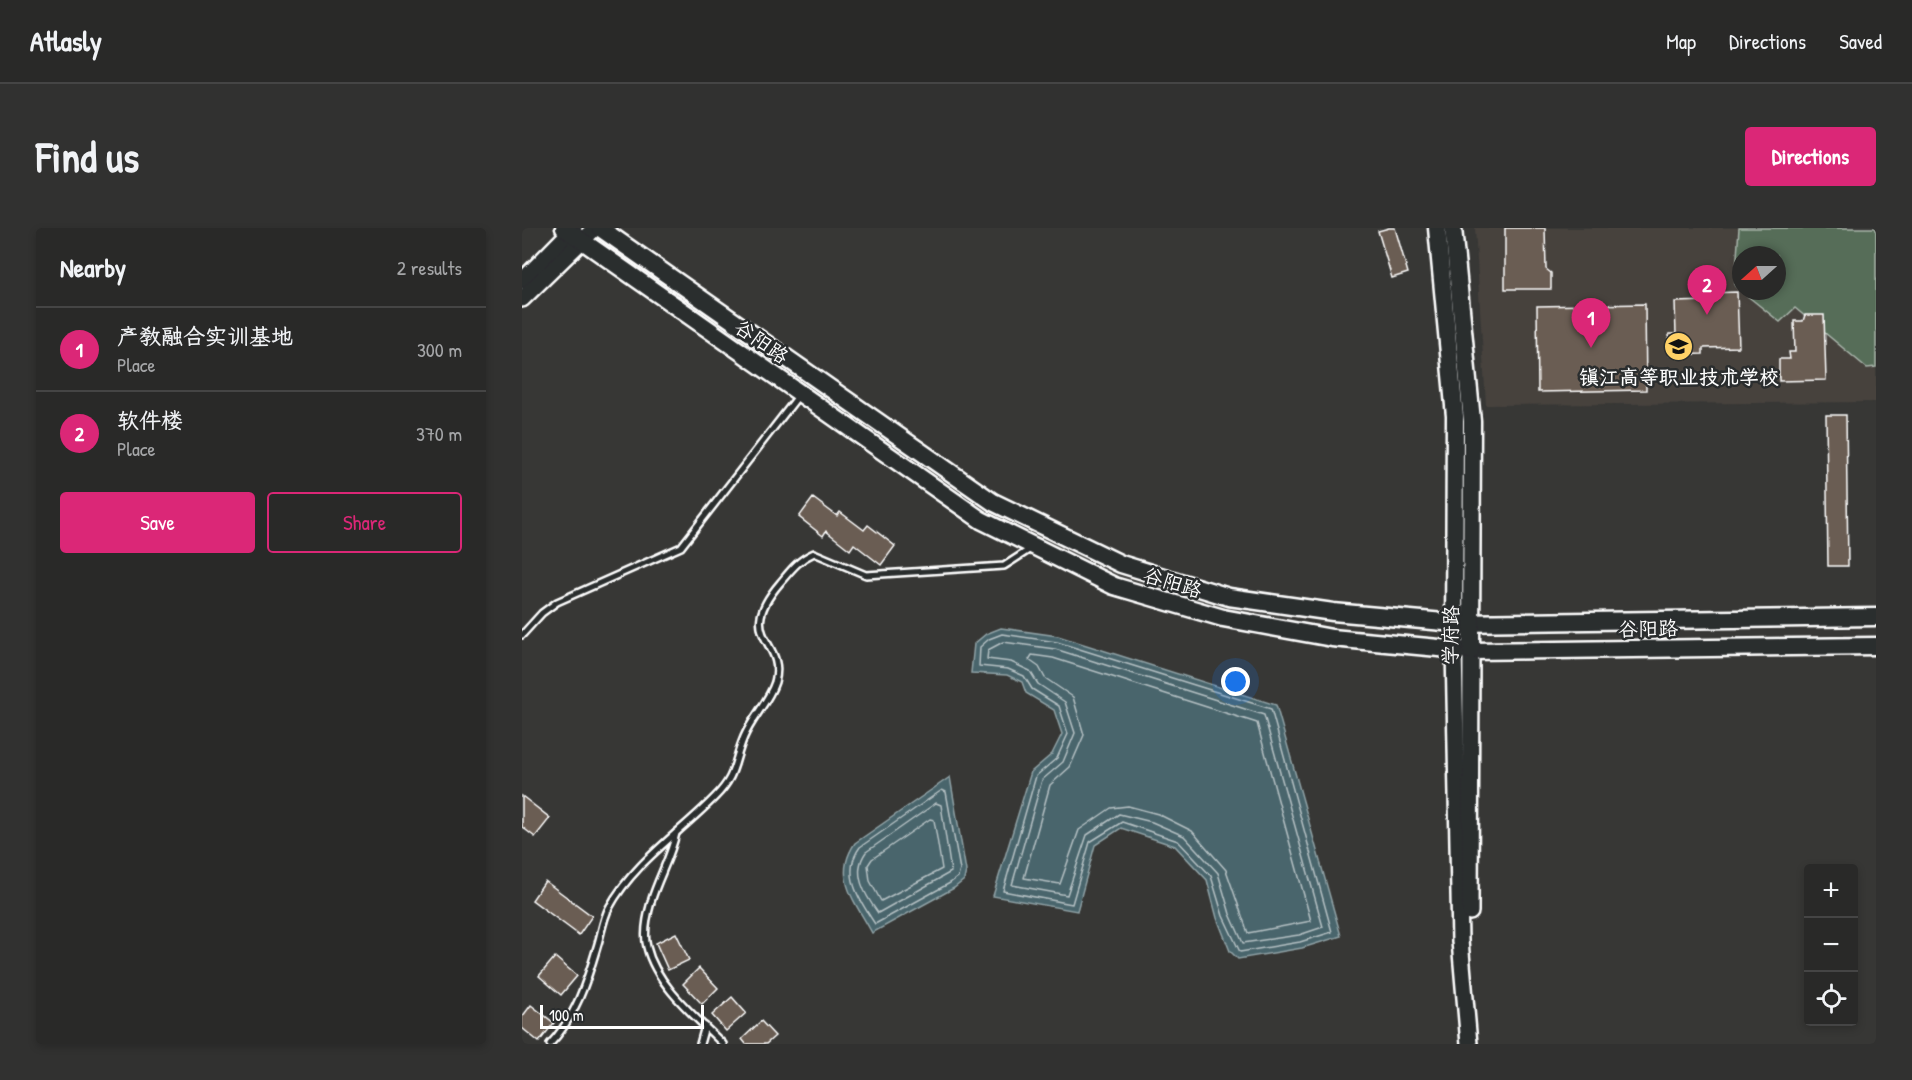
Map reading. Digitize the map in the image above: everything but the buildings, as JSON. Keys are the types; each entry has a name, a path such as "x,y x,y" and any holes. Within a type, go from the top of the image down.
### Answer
{"main road":[{"path":"522,280 572,232 598,228"},
{"name":"谷阳路","path":"598,228 993,502 1121,564 1229,597 1333,612 1464,623 1876,617"},
{"name":"学府路","path":"1437,228 1455,417 1464,623"},
{"name":"学府路","path":"1453,228 1472,421 1463,650 1460,940 1469,1044"},
{"path":"522,299 572,232"},
{"name":"谷阳路","path":"572,232 981,520 1113,586 1223,618 1332,638 1463,650 1876,646"},
{"name":"学府路","path":"1463,650 1470,936 1479,1044"}],"lane":[{"path":"522,635 542,613 557,602 681,547 800,393"},
{"path":"550,1044 577,1005 591,968 608,908 637,870 716,797 733,775 744,738 775,682 776,664 761,631 760,615 765,601 800,559 814,553 866,575 1004,566 1034,546"},
{"path":"677,832 673,849 651,901 646,945 652,963 723,1044"},
{"path":"700,1044 705,1026"}],"shaded area":[{"name":"镇江高等职业技术学校","path":"1475,228 1876,228 1876,402 1486,405"}],"green space":[{"path":"1739,228 1876,228 1876,367 1867,368 1795,308 1780,322 1752,300 1786,300 1786,246 1738,246"}],"water":[{"path":"1001,628 1058,636 1276,705 1341,936 1302,948 1238,959 1230,951 1217,918 1207,880 1175,846 1121,828 1095,845 1077,911 993,896 1031,772 1052,754 1062,734 1054,710 1026,693 1022,682 1007,675 971,673 974,644 986,634"},
{"path":"950,777 966,871 964,880 954,888 872,933 848,889 846,867 848,855 855,843"}],"place":[{"name":"软件楼","path":"1707,315"},
{"name":"镇江高等职业技术学校","path":"1679,346"},
{"name":"产教融合实训基地","path":"1591,348"}]}
